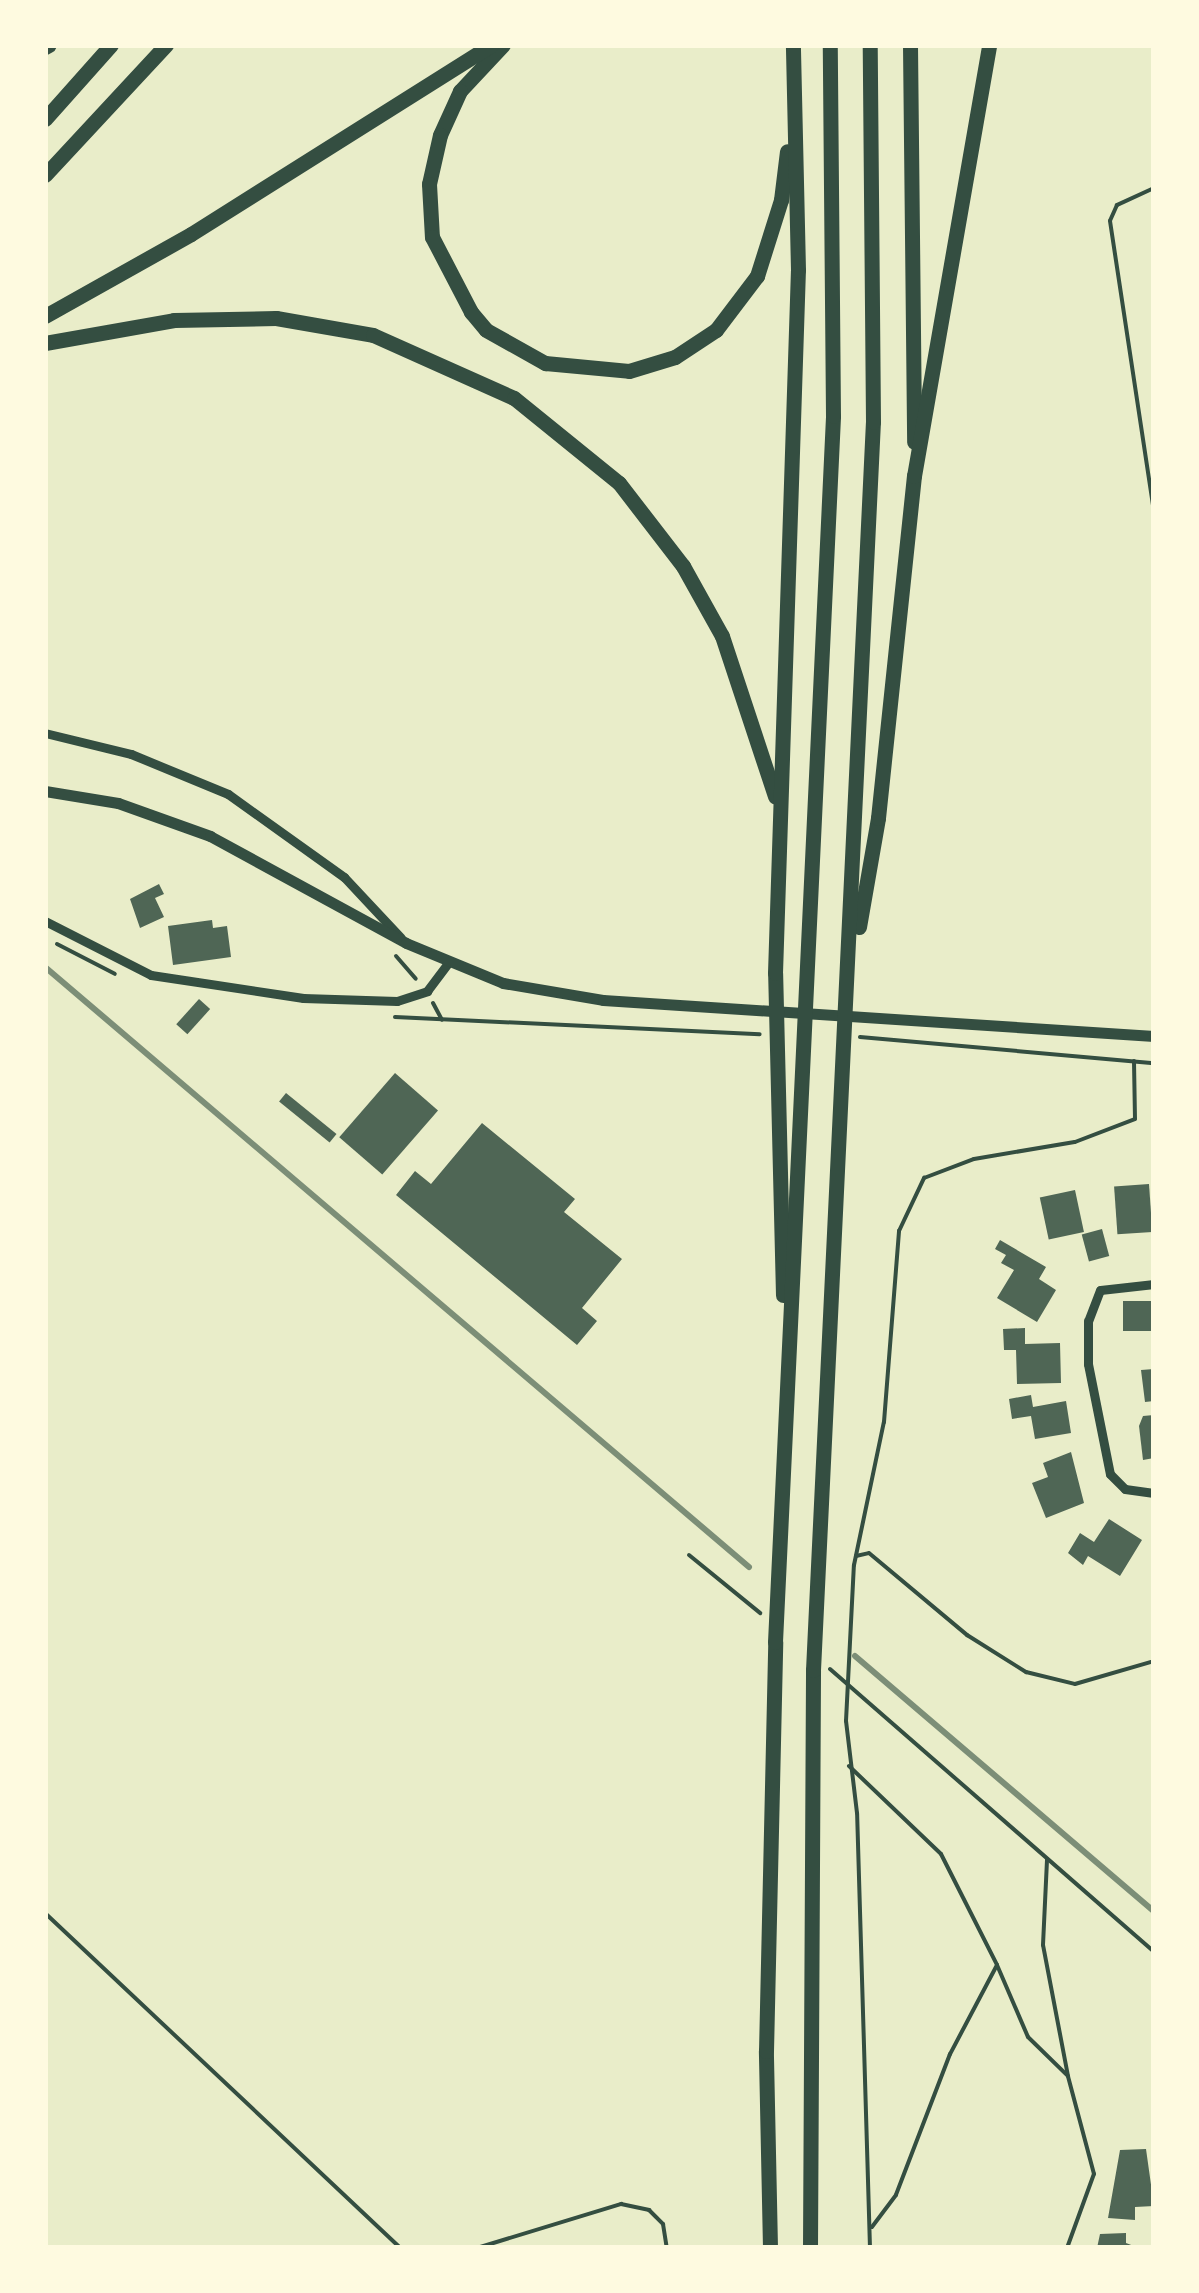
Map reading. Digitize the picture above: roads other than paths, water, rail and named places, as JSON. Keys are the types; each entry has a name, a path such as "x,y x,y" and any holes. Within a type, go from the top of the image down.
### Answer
{"highway":[{"path":"45,175 166,45"},
{"path":"45,316 192,234 491,45"},
{"path":"503,45 460,91 440,135 429,184 432,237 456,291 478,321 544,363 629,371 675,358 716,330 757,276 786,169 794,77"},
{"path":"787,1357 774,973 798,270 793,45"},
{"path":"770,2248 766,2051 774,1642 806,1045 833,416 830,45"},
{"path":"810,2248 813,1670 872,422 870,45"},
{"path":"910,45 914,476"},
{"path":"846,994 878,818 914,476 989,45"},
{"path":"45,119 105,52"},
{"path":"45,343 174,320 276,318 372,335 514,398 620,483 704,598 778,808"}],"street":[{"path":"45,733 131,754 228,794 344,877 406,944"},
{"path":"45,791 118,803 210,836 406,944 504,983 603,1000 916,1017 1154,1036"},
{"path":"45,921 102,955 178,981 378,1003 427,991 448,963"},
{"path":"1154,1284 1100,1290 1088,1321 1088,1364 1110,1474 1125,1489 1154,1492"}],"railway":[{"path":"45,967 749,1567"},
{"path":"855,1656 1154,1911"}]}
